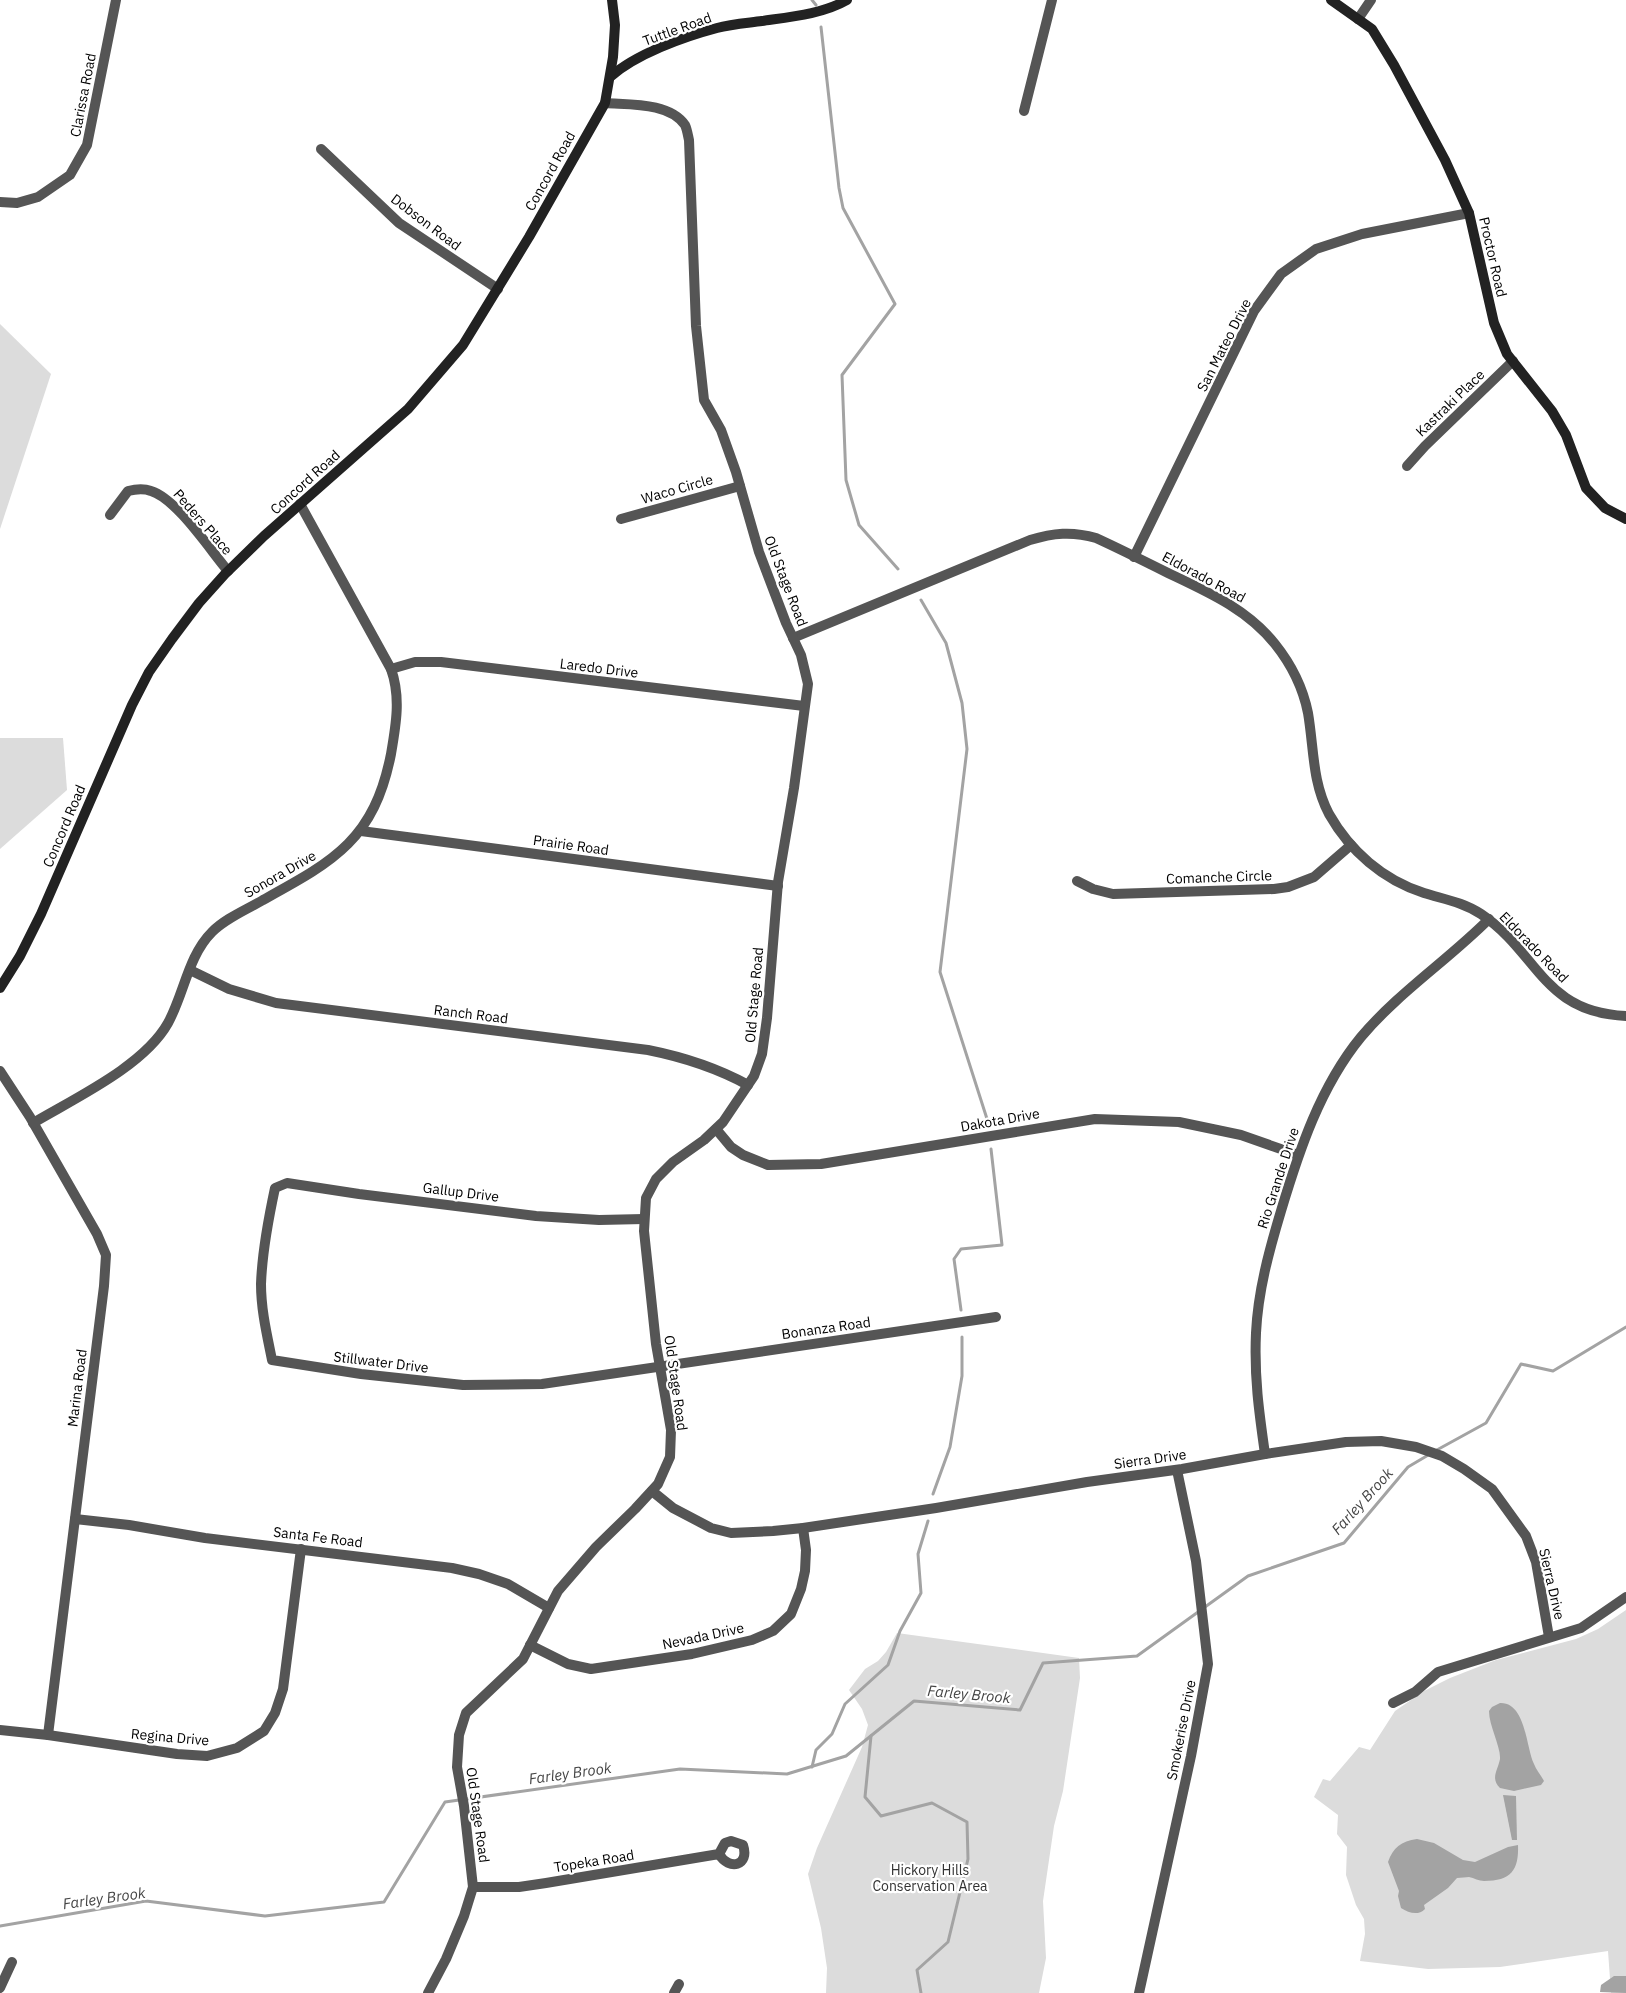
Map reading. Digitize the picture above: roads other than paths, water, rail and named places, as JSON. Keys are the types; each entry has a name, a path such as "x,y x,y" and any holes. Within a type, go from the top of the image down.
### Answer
{"main road":[{"name":"Concord Road","path":"0,988 20,956 42,914 132,705 149,672 199,603 228,571 300,504 408,409 463,346 498,289 604,103 613,56 615,24 612,0"},
{"name":"Tuttle Road","path":"610,77 620,68 644,56 682,39 718,27 822,10 847,0"},
{"name":"Proctor Road","path":"1331,0 1372,29 1394,65 1447,165 1469,213 1494,323 1507,354 1552,410 1566,435 1586,488 1605,508 1626,519"}],"street":[{"name":"Clarissa Road","path":"0,202 17,203 38,197 70,175 87,146 116,0"},
{"path":"1024,111 1052,0"},
{"path":"1358,19 1371,0"},
{"name":"Old Stage Road","path":"428,1993 446,1959 464,1916 473,1888 457,1767 460,1735 466,1713 523,1659 558,1591 596,1547 658,1484 670,1457 671,1430 660,1366 644,1231 646,1198 656,1179 673,1162 704,1140 724,1122 754,1076 762,1054 767,1018 778,886 808,684 801,654 758,552 722,430 704,400 696,326 689,140 685,125 669,111 649,107 604,103"},
{"name":"Dobson Road","path":"321,149 400,223 498,289"},
{"name":"San Mateo Drive","path":"1134,557 1254,311 1281,274 1316,249 1362,234 1469,213"},
{"name":"Kastraki Place","path":"1407,466 1425,446 1513,361"},
{"name":"Waco Circle","path":"621,519 740,486"},
{"name":"Peders Place","path":"110,515 128,491 145,489 160,495 175,506 228,571"},
{"name":"Sonora Drive","path":"33,1123 118,1072 147,1050 168,1022 199,950 212,932 231,918 324,865 361,831 381,791 396,728 397,698 391,669 300,504"},
{"name":"Eldorado Road","path":"793,638 1019,544 1050,534 1069,532 1087,536 1134,557 1233,606 1249,617 1276,645 1295,674 1305,703 1313,763 1322,797 1334,821 1351,845 1374,866 1401,884 1426,894 1459,903 1489,919 1562,996 1590,1010 1626,1016"},
{"name":"Laredo Drive","path":"391,669 415,662 441,662 804,706"},
{"name":"Prairie Road","path":"361,831 778,886"},
{"name":"Comanche Circle","path":"1078,881 1093,889 1113,894 1274,889 1304,882 1314,877 1351,845"},
{"name":"Rio Grande Drive","path":"1265,1454 1255,1383 1256,1332 1260,1292 1268,1254 1305,1134 1334,1077 1361,1037 1407,992 1468,940 1489,919"},
{"name":"Ranch Road","path":"190,970 229,989 276,1003 648,1050 701,1064 725,1073 748,1085"},
{"name":"Marina Road","path":"0,1071 33,1123 97,1234 106,1255 104,1286 48,1735"},
{"name":"Dakota Drive","path":"716,1129 731,1147 743,1155 768,1165 821,1164 1095,1119 1179,1122 1241,1135 1298,1155"},
{"name":"Gallup Drive","path":"275,1188 287,1183 358,1194 536,1216 599,1220 644,1219"},
{"name":"Stillwater Drive","path":"275,1188 262,1284 263,1315 272,1360 361,1374 463,1385 542,1384 660,1366"},
{"name":"Bonanza Road","path":"660,1366 996,1317"},
{"name":"Sierra Drive","path":"652,1491 673,1508 711,1528 731,1533 804,1528 1087,1482 1177,1470 1265,1454 1346,1442 1381,1441 1416,1447 1442,1456 1492,1489 1526,1536 1536,1562 1550,1638"},
{"name":"Smokerise Drive","path":"1139,1993 1191,1756 1208,1664 1196,1561 1177,1470"},
{"name":"Santa Fe Road","path":"75,1519 130,1525 205,1538 301,1548 452,1568 479,1574 508,1584 549,1608"},
{"name":"Nevada Drive","path":"530,1645 568,1664 591,1669 692,1654 752,1640 774,1631 790,1614 801,1589 805,1557 804,1528"},
{"name":"Regina Drive","path":"0,1730 177,1754 207,1756 237,1748 264,1731 275,1714 283,1689 299,1580 301,1548"},
{"path":"1393,1703 1415,1692 1438,1672 1582,1628 1626,1597"},
{"name":"Topeka Road","path":"473,1888 519,1887 719,1854"},
{"path":"0,1988 12,1962"}],"waterway":[{"path":"812,0 816,5"},
{"path":"821,27 839,188 843,208 895,304 842,375 846,480 859,525 898,569"},
{"path":"921,600 946,643 962,703 967,749 940,972 988,1122"},
{"path":"961,1310 954,1259 961,1249 1002,1245 991,1149"},
{"name":"Farley Brook","path":"1435,1451 1486,1423 1521,1364 1553,1371 1626,1327"},
{"path":"933,1494 950,1447 962,1376 962,1337"},
{"name":"Farley Brook","path":"0,1926 146,1901 265,1916 384,1902 445,1802 680,1769 787,1774 846,1756 914,1701 1020,1710 1043,1663 1137,1656 1248,1576 1344,1543 1408,1467 1430,1454"},
{"path":"812,1767 816,1750 832,1734 845,1704 888,1665 900,1631 921,1593 918,1554 928,1521"},
{"path":"871,1736 865,1797 881,1816 932,1803 967,1822 968,1859 948,1942 917,1970 921,1993"}],"park label":[{"name":"Hickory Hills Conservation Area","path":"930,1878"}]}
